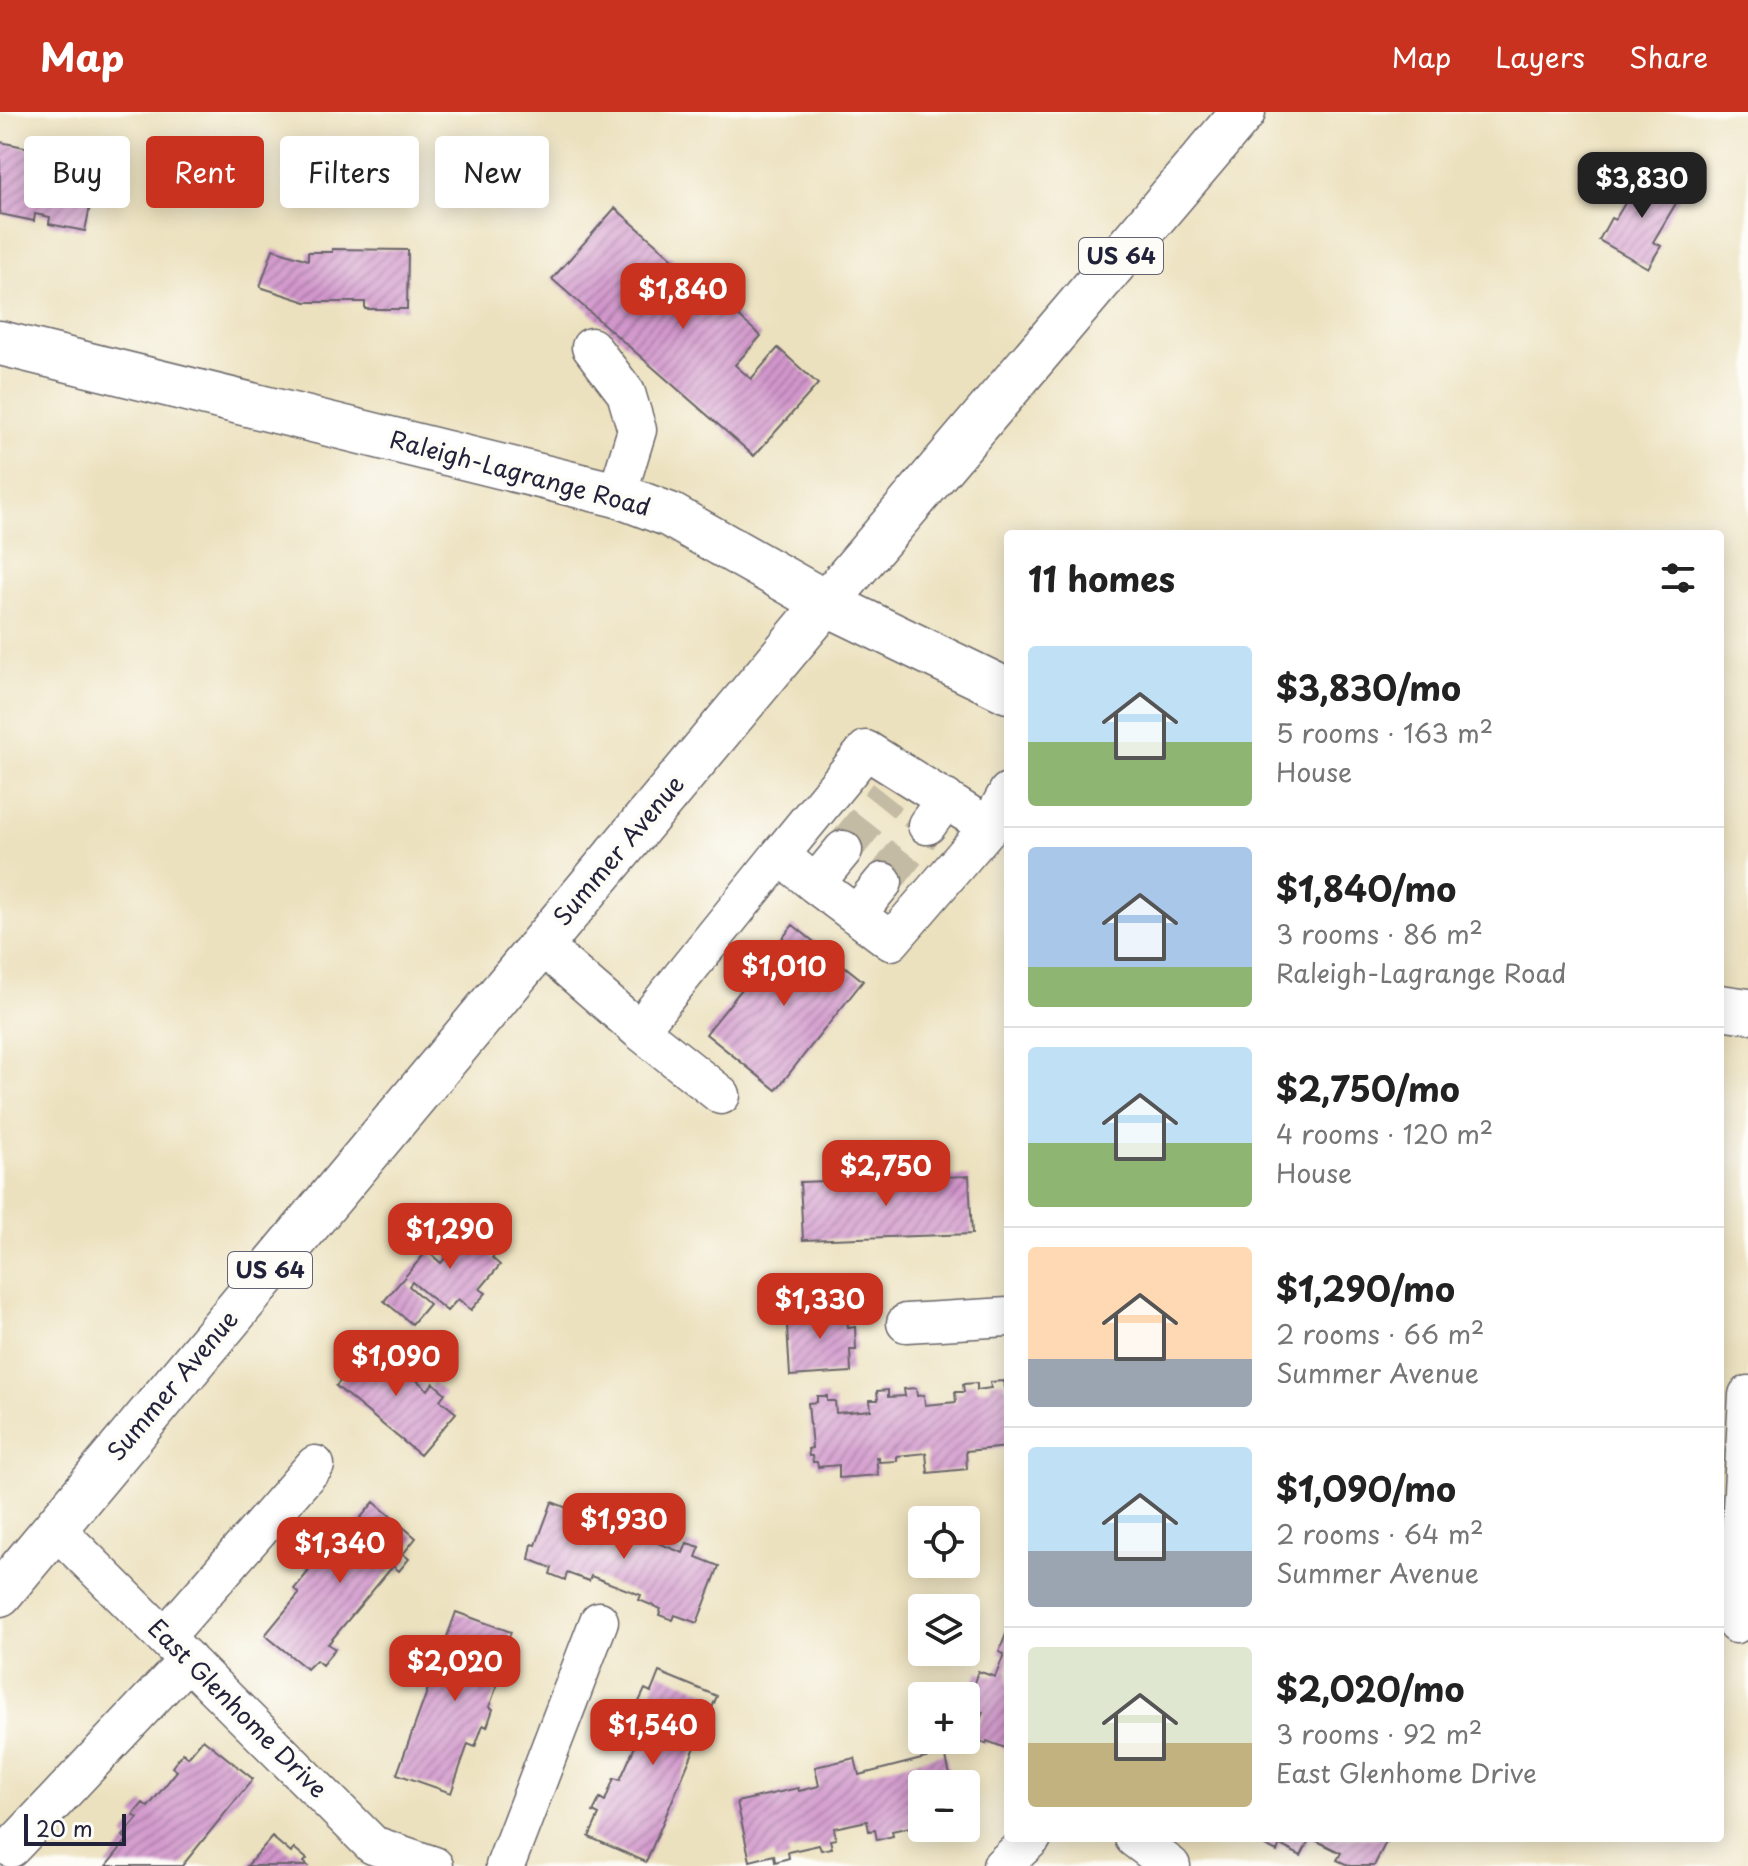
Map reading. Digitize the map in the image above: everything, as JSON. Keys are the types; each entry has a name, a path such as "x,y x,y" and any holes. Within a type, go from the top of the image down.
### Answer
{"main road":[{"name":"Summer Avenue","path":"0,1594 826,603 1243,112"},
{"name":"Raleigh-Lagrange Road","path":"0,343 617,495 670,515 826,603 1004,689"},
{"path":"1724,1008 1748,1011"}],"street":[{"path":"591,347 626,393 637,430 617,495"},
{"path":"639,1030 866,750 896,784 937,812 989,827"},
{"path":"780,855 891,941 989,827 1004,799"},
{"path":"815,884 843,850"},
{"path":"856,915 883,882"},
{"path":"541,945 639,1030 721,1095"},
{"path":"906,1323 1004,1317"},
{"path":"1735,1624 1748,1395"},
{"path":"11,1848 176,1648 315,1465"},
{"name":"East Glenhome Drive","path":"55,1528 373,1845 434,1866"},
{"path":"505,1866 599,1621"},
{"path":"1002,1866 1028,1842"},
{"path":"1139,1842 1171,1866"}],"building":[{"path":"0,142 24,147 24,208 90,208 85,231 49,224 50,217 35,214 34,221 0,214"},
{"path":"1644,171 1682,193 1653,242 1661,246 1648,268 1599,240 1611,218 1615,220"},
{"path":"615,208 761,336 735,365 751,379 778,348 818,384 754,456 552,279"},
{"path":"273,249 308,260 308,252 332,252 332,249 408,250 407,309 365,309 365,302 306,302 260,287"},
{"path":"793,925 863,981 776,1090 706,1034"},
{"path":"969,1176 972,1234 803,1240 800,1182"},
{"path":"462,1211 503,1245 492,1258 500,1265 480,1289 486,1293 471,1310 458,1299 447,1311 412,1282 409,1286 429,1304 412,1324 384,1301 427,1251 441,1263 456,1247 450,1242 443,1250 434,1243"},
{"path":"846,1305 848,1328 855,1327 856,1350 850,1350 851,1372 790,1376 786,1309"},
{"path":"372,1343 387,1356 393,1350 404,1360 399,1365 428,1390 433,1383 445,1393 440,1400 456,1413 420,1455 336,1386 362,1354 359,1352"},
{"path":"1004,1381 1004,1447 966,1451 967,1469 928,1473 926,1453 897,1456 897,1461 879,1462 879,1457 876,1457 878,1475 839,1478 839,1465 818,1467 809,1456 808,1449 812,1448 808,1403 817,1402 817,1396 827,1396 827,1401 835,1401 836,1413 871,1410 870,1400 878,1400 877,1391 888,1390 888,1397 905,1396 904,1389 916,1388 917,1396 924,1395 925,1405 956,1402 955,1392 964,1392 963,1384 977,1383 977,1390 991,1388 990,1382"},
{"path":"578,1501 597,1508 594,1517 627,1530 630,1521 647,1527 643,1537 683,1553 687,1543 700,1547 696,1557 719,1566 697,1623 675,1615 673,1620 659,1615 661,1609 639,1600 641,1595 591,1576 589,1581 567,1573 565,1580 550,1574 552,1568 529,1559 532,1544 536,1545 552,1502 575,1511"},
{"path":"374,1502 416,1538 403,1554 409,1559 399,1571 393,1566 328,1644 335,1649 322,1665 316,1660 307,1669 265,1635 299,1594 294,1589 309,1571 304,1567 315,1554 319,1558 334,1539 339,1543"},
{"path":"456,1612 511,1632 491,1684 497,1686 489,1707 493,1709 487,1727 483,1725 475,1747 468,1744 451,1793 397,1774"},
{"path":"1004,1654 1004,1747 980,1740 983,1712 980,1711 980,1682 974,1682 978,1671 995,1677"},
{"path":"659,1672 717,1696 646,1862 589,1837 599,1815 593,1812 600,1798 605,1801 614,1778 620,1780 641,1733 635,1730 644,1709 637,1706 645,1689 651,1692"},
{"path":"203,1739 253,1779 182,1866 106,1866 127,1840 123,1836 138,1818 133,1815 143,1803 148,1807 177,1771 172,1767 183,1753 188,1757"},
{"path":"941,1754 945,1754 949,1770 908,1770 908,1827 892,1831 893,1836 877,1840 875,1830 869,1831 867,1821 834,1828 836,1839 830,1840 832,1848 821,1850 819,1845 788,1852 789,1858 775,1862 774,1855 750,1861 737,1802 819,1786 815,1767 855,1758 859,1775"},
{"path":"272,1837 291,1853 294,1848 307,1859 304,1862 308,1866 247,1866"},
{"path":"1265,1842 1308,1842 1301,1856 1280,1845 1277,1852 1263,1845"},
{"path":"1319,1842 1386,1842 1374,1866 1350,1866 1337,1860 1341,1853"}],"tunnel":[{"path":"843,850 887,795"},
{"path":"883,882 927,825"}]}
